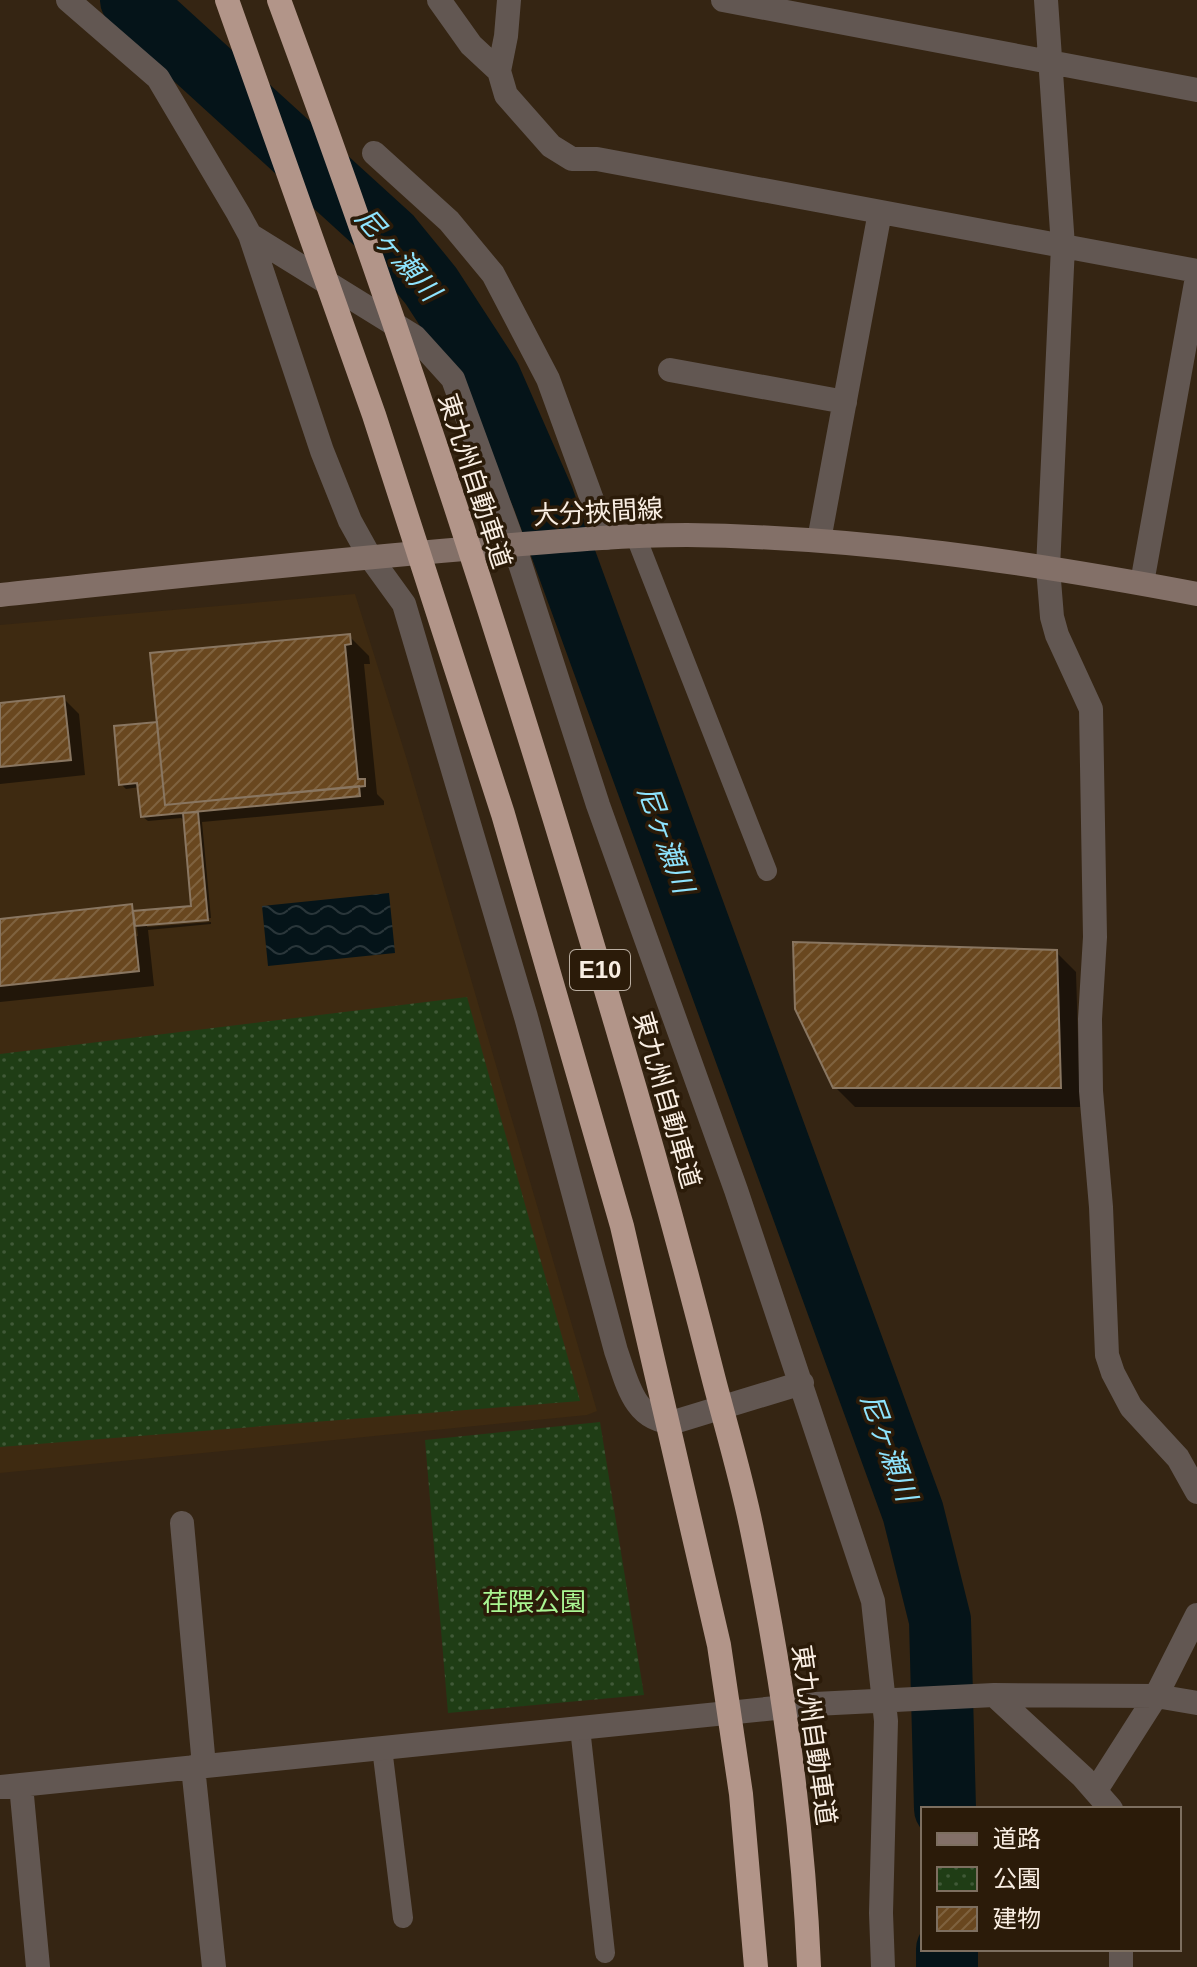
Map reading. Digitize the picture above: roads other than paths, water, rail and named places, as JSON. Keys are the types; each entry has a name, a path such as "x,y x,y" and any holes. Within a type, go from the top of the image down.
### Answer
{"highway":[{"name":"E10","path":"227,0 374,415 503,814 622,1226 719,1645 741,1794 756,1967"},
{"name":"東九州自動車道","path":"279,0 422,408 545,784 672,1214 752,1526 795,1790 806,1889 809,1967"}],"main road":[{"name":"大分挾間線","path":"0,595 370,557 606,538 698,535 819,540 924,550 1197,594"}],"street":[{"path":"68,0 158,78 175,102 250,235 322,451 350,521 370,557 404,604 526,1017 616,1351 632,1397 652,1419 674,1422 802,1383"},
{"path":"439,0 471,45 499,71"},
{"path":"509,0 499,71 506,95 551,146 572,159 597,159 1197,274 1142,583"},
{"path":"723,0 1197,90"},
{"path":"1046,0 1063,246 1048,568 1052,617 1057,635 1091,709 1095,937 1090,1019 1091,1091 1101,1207 1107,1355 1131,1407 1178,1458 1197,1492"},
{"path":"374,153 449,221 493,274 548,379 606,538"},
{"path":"819,540 880,212"},
{"path":"250,235 415,337 453,379 514,545 598,805 736,1190 873,1601 885,1700 881,1913 883,1967"},
{"path":"670,370 845,402"},
{"path":"182,1523 214,1967"},
{"path":"994,1695 1103,1799 1197,1615"},
{"path":"38,1967 10,1786 815,1704 994,1695 1156,1696 1197,1703"}],"lane":[{"path":"636,537 767,871"},
{"path":"580,1728 605,1953"},
{"path":"382,1748 403,1918"}],"water":[{"path":"389,893 395,953 268,966 262,906"}],"waterway":[{"name":"尼ヶ瀬川","path":"131,0 391,237 431,286 490,377 543,498 913,1512 940,1620 945,1807"},
{"name":"尼ヶ瀬川","path":"947,1951 947,1967"}],"park label":[{"name":"荏隈公園","path":"534,1602"}]}
